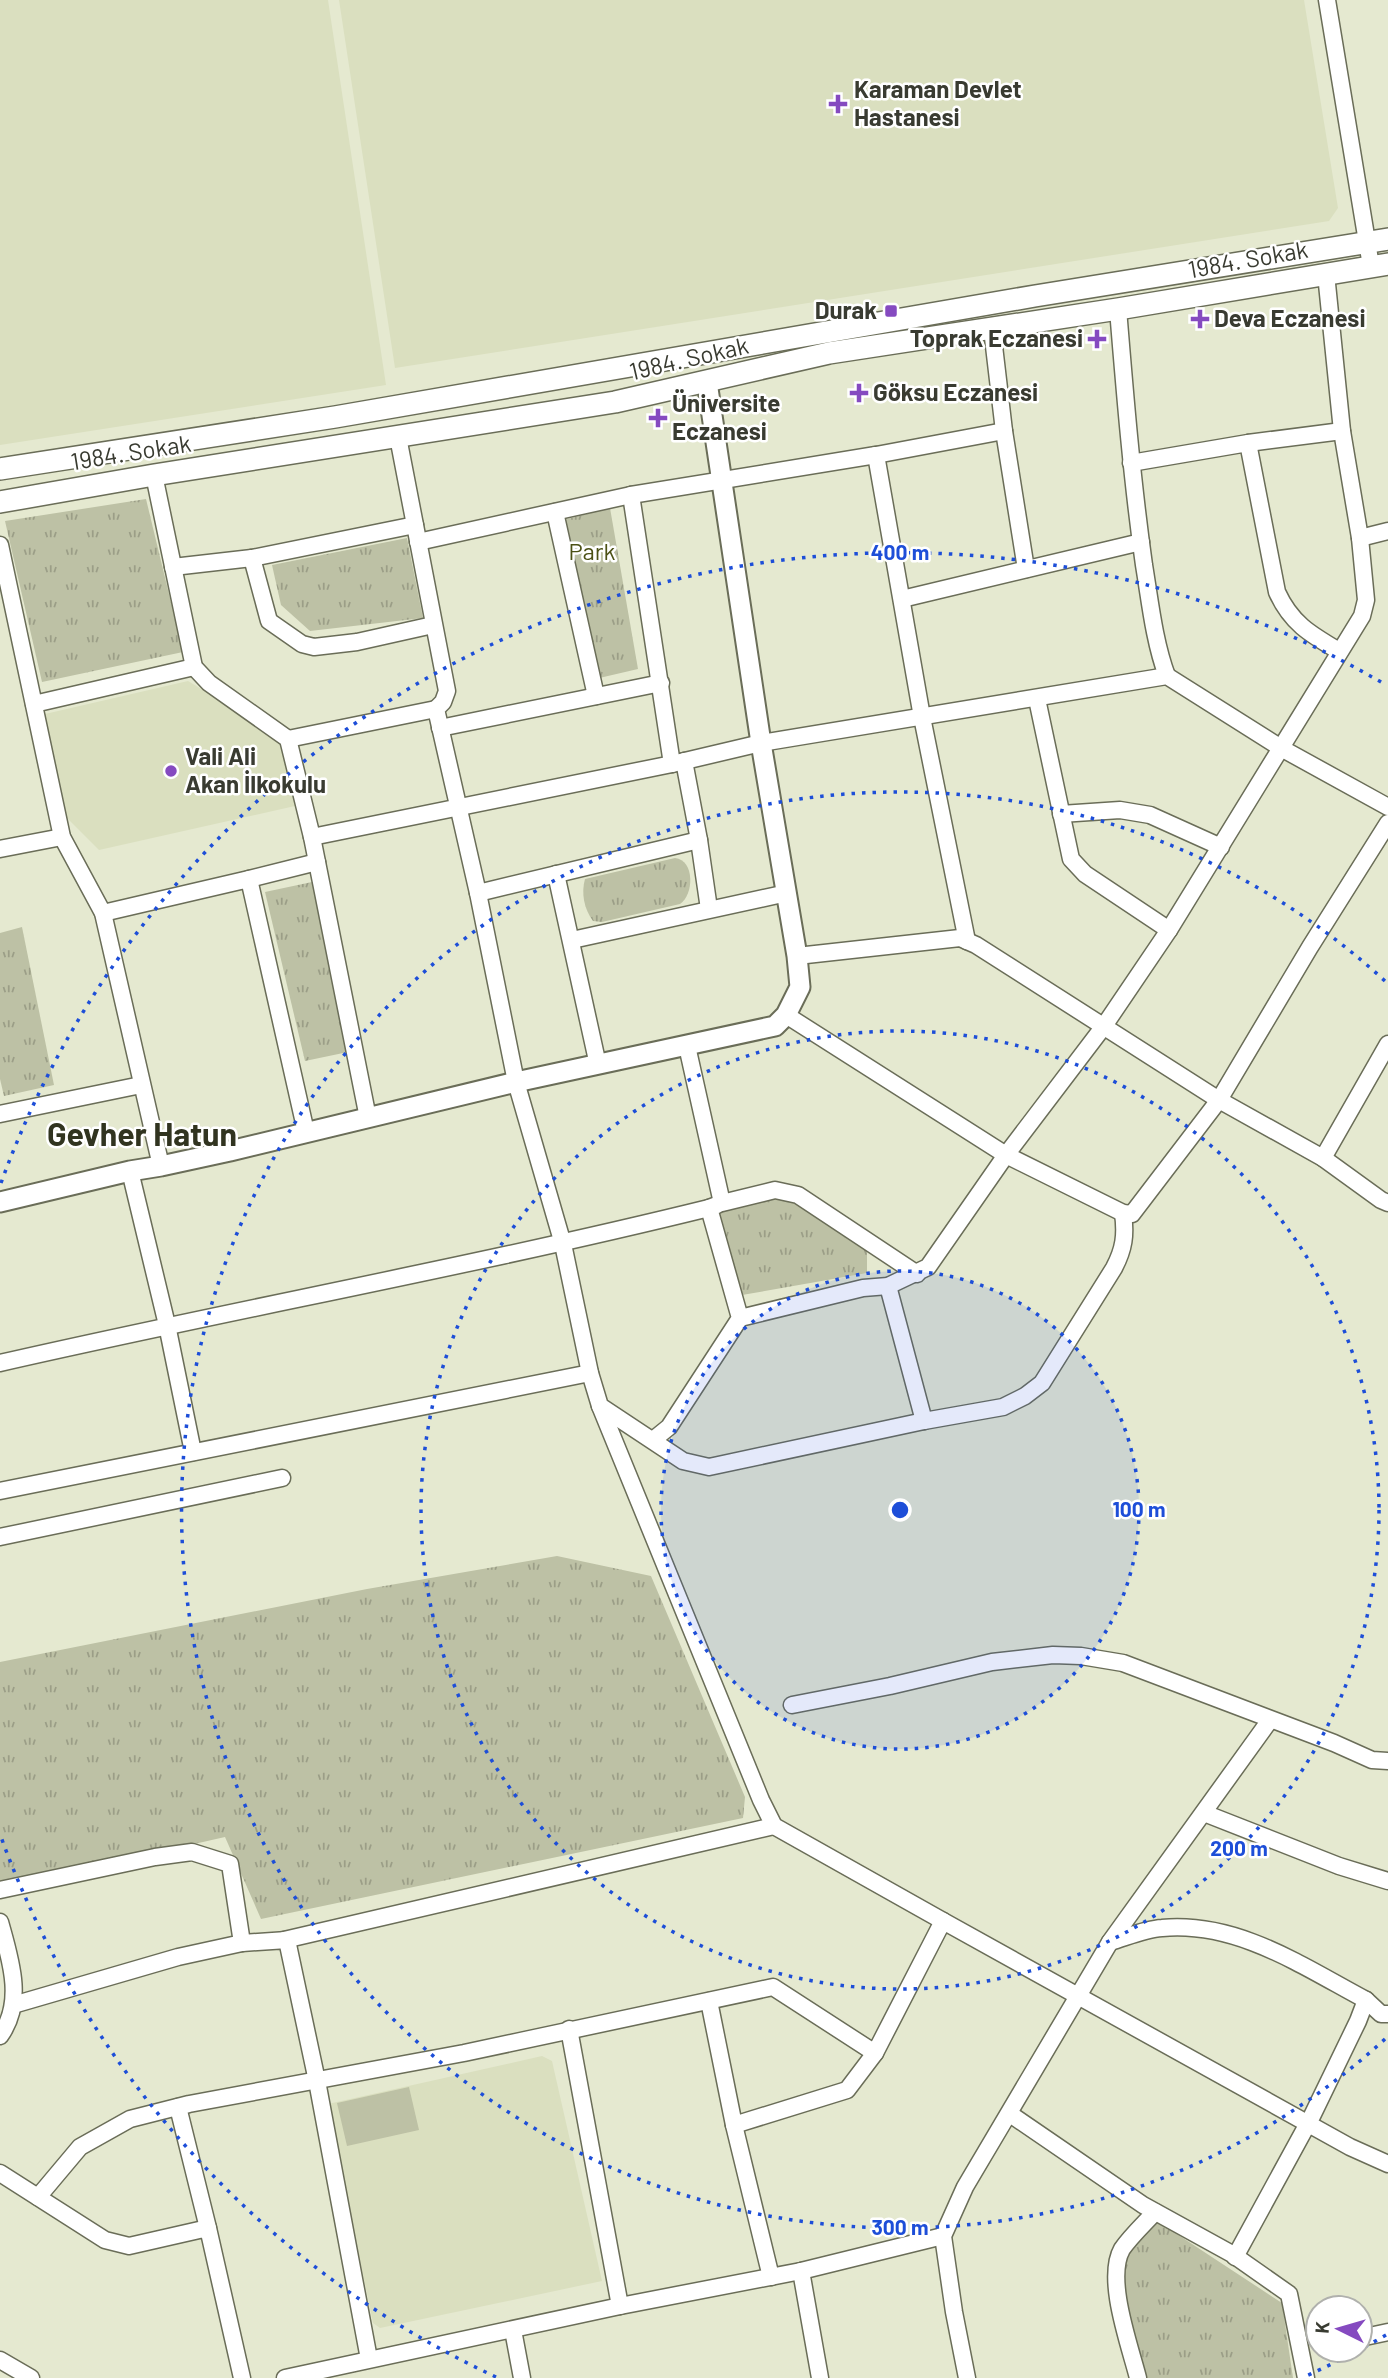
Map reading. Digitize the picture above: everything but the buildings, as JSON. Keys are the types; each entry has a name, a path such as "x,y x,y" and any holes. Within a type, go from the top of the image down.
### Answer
{"main road":[{"path":"0,468 335,417 1377,240"},
{"name":"1984. Sokak","path":"0,502 615,402 830,353 1118,309 1379,265"}],"street":[{"path":"1327,0 1377,240 1379,265"},
{"path":"653,1440 669,1427 740,1318 863,1288 888,1286 917,1274 938,1256 1006,1155 1104,1026 1169,930 1362,616 1366,600 1360,538 1342,430 1326,274"},
{"path":"1118,309 1131,463 1141,542 1148,592 1167,676 1282,748 1388,807"},
{"path":"992,329 1004,431 1026,569"},
{"path":"0,1202 516,1082 775,1026 786,1015 800,987 797,956 761,743 707,382"},
{"path":"1131,463 1342,430"},
{"path":"418,542 631,495 1004,431"},
{"path":"288,739 436,709 443,702 447,691 398,438"},
{"path":"1248,443 1276,592 1285,609 1306,632 1339,651"},
{"path":"876,454 922,717 967,941"},
{"path":"154,475 194,667 209,683 288,739 312,837 368,1118"},
{"path":"631,495 662,683 678,763 699,840 709,909"},
{"path":"555,512 596,696"},
{"path":"173,567 252,558 415,525"},
{"path":"1360,538 1388,531"},
{"path":"902,599 1141,542"},
{"path":"0,545 5,590 34,704 62,837 103,913 161,1166"},
{"path":"252,558 269,621 302,644 314,647 357,642 433,625"},
{"path":"34,704 194,667"},
{"path":"312,837 678,763 761,743 1167,676"},
{"path":"440,729 662,683"},
{"path":"1037,699 1070,859 1085,874 1169,930"},
{"path":"436,709 478,893 516,1082 563,1244 590,1373 600,1406 755,1788 774,1826 1350,2147 1388,2164"},
{"path":"1061,814 1120,810 1150,814 1221,847"},
{"path":"786,1015 1006,1155 1123,1213 1132,1214 1219,1100 1303,958 1388,823"},
{"path":"0,849 62,837"},
{"path":"478,893 699,840"},
{"path":"103,913 317,862"},
{"path":"556,874 598,1065"},
{"path":"249,879 306,1132"},
{"path":"572,940 787,893"},
{"path":"797,956 960,938 1219,1100 1323,1158 1381,1200 1388,1202"},
{"path":"687,1046 715,1205 740,1318"},
{"path":"1323,1158 1385,1055"},
{"path":"0,1114 141,1085"},
{"path":"130,1171 167,1325 193,1452"},
{"path":"0,1363 167,1325 563,1244 775,1191 799,1195 917,1274"},
{"path":"600,1406 683,1461 709,1467 1003,1407 1025,1396 1042,1383 1122,1252 1125,1229 1123,1213"},
{"path":"888,1286 924,1421"},
{"path":"0,1491 590,1373"},
{"path":"0,1537 282,1478"},
{"path":"792,1705 992,1662 1053,1655 1081,1656 1123,1663 1372,1759 1388,1762"},
{"path":"967,2378 943,2236 965,2187 1110,1942 1270,1720"},
{"path":"1203,1813 1339,1866 1388,1881"},
{"path":"13,2005 177,1957 242,1943 284,1940 774,1826"},
{"path":"0,1889 192,1852 230,1864 242,1943"},
{"path":"734,2125 847,2090 875,2053 943,1921"},
{"path":"0,1922 12,1965 13,2005 13,2011 0,2036"},
{"path":"1110,1942 1158,1928 1184,1927 1230,1933 1261,1945 1366,2000 1381,2014 1388,2014"},
{"path":"284,1940 287,1940 317,2081 369,2359"},
{"path":"38,2197 80,2147 130,2119 178,2107 464,2053 773,1987 875,2053"},
{"path":"1235,2257 1308,2122 1366,2000"},
{"path":"709,2001 734,2125 771,2277"},
{"path":"569,2029 620,2306"},
{"path":"178,2107 242,2378"},
{"path":"1010,2114 1155,2212 1235,2257 1289,2294 1306,2378"},
{"path":"0,2173 105,2240 128,2246 208,2228"},
{"path":"1138,2378 1115,2289 1116,2267 1122,2250 1155,2212"},
{"path":"285,2378 620,2306 801,2271 943,2236"},
{"path":"801,2271 820,2378"},
{"path":"513,2330 522,2378"},
{"path":"0,2360 31,2378"}],"shaded area":[{"path":"0,0 328,0 386,385 0,445"},
{"name":"Karaman Devlet Hastanesi","path":"339,0 1304,0 1338,208 1329,221 395,368"},
{"name":"Vali Ali Akan İlkokulu","path":"188,681 278,735 295,806 99,850 67,818 45,714"},
{"path":"542,2056 552,2061 602,2281 380,2328 373,2323 328,2104"}],"green space":[{"path":"146,499 183,652 42,682 5,521"},
{"name":"Park","path":"610,508 638,669 595,679 560,521"},
{"path":"407,538 423,618 310,631 281,605 272,565"},
{"path":"675,858 686,865 690,878 688,893 680,904 602,922 593,921 584,901 585,879"},
{"path":"312,882 348,1052 305,1061 265,892"},
{"path":"22,927 54,1085 4,1096 0,1079 0,933"},
{"path":"783,1196 867,1249 867,1273 742,1295 719,1215 729,1206"},
{"path":"557,1556 651,1576 745,1797 743,1818 261,1919 225,1837 0,1888 0,1662 367,1589"},
{"path":"409,2087 419,2130 347,2146 337,2103"},
{"path":"1157,2221 1282,2303 1293,2378 1145,2378 1128,2313 1124,2278 1126,2263 1132,2250"}],"place":[{"name":"Karaman Devlet Hastanesi","path":"838,104"},
{"name":"Durak","path":"891,311"},
{"name":"Deva Eczanesi","path":"1200,319"},
{"name":"Toprak Eczanesi","path":"1097,339"},
{"name":"Göksu Eczanesi","path":"859,393"},
{"name":"Üniversite Eczanesi","path":"658,418"},
{"name":"Vali Ali Akan İlkokulu","path":"171,771"}],"district":[{"name":"Gevher Hatun","path":"142,1135"}]}
